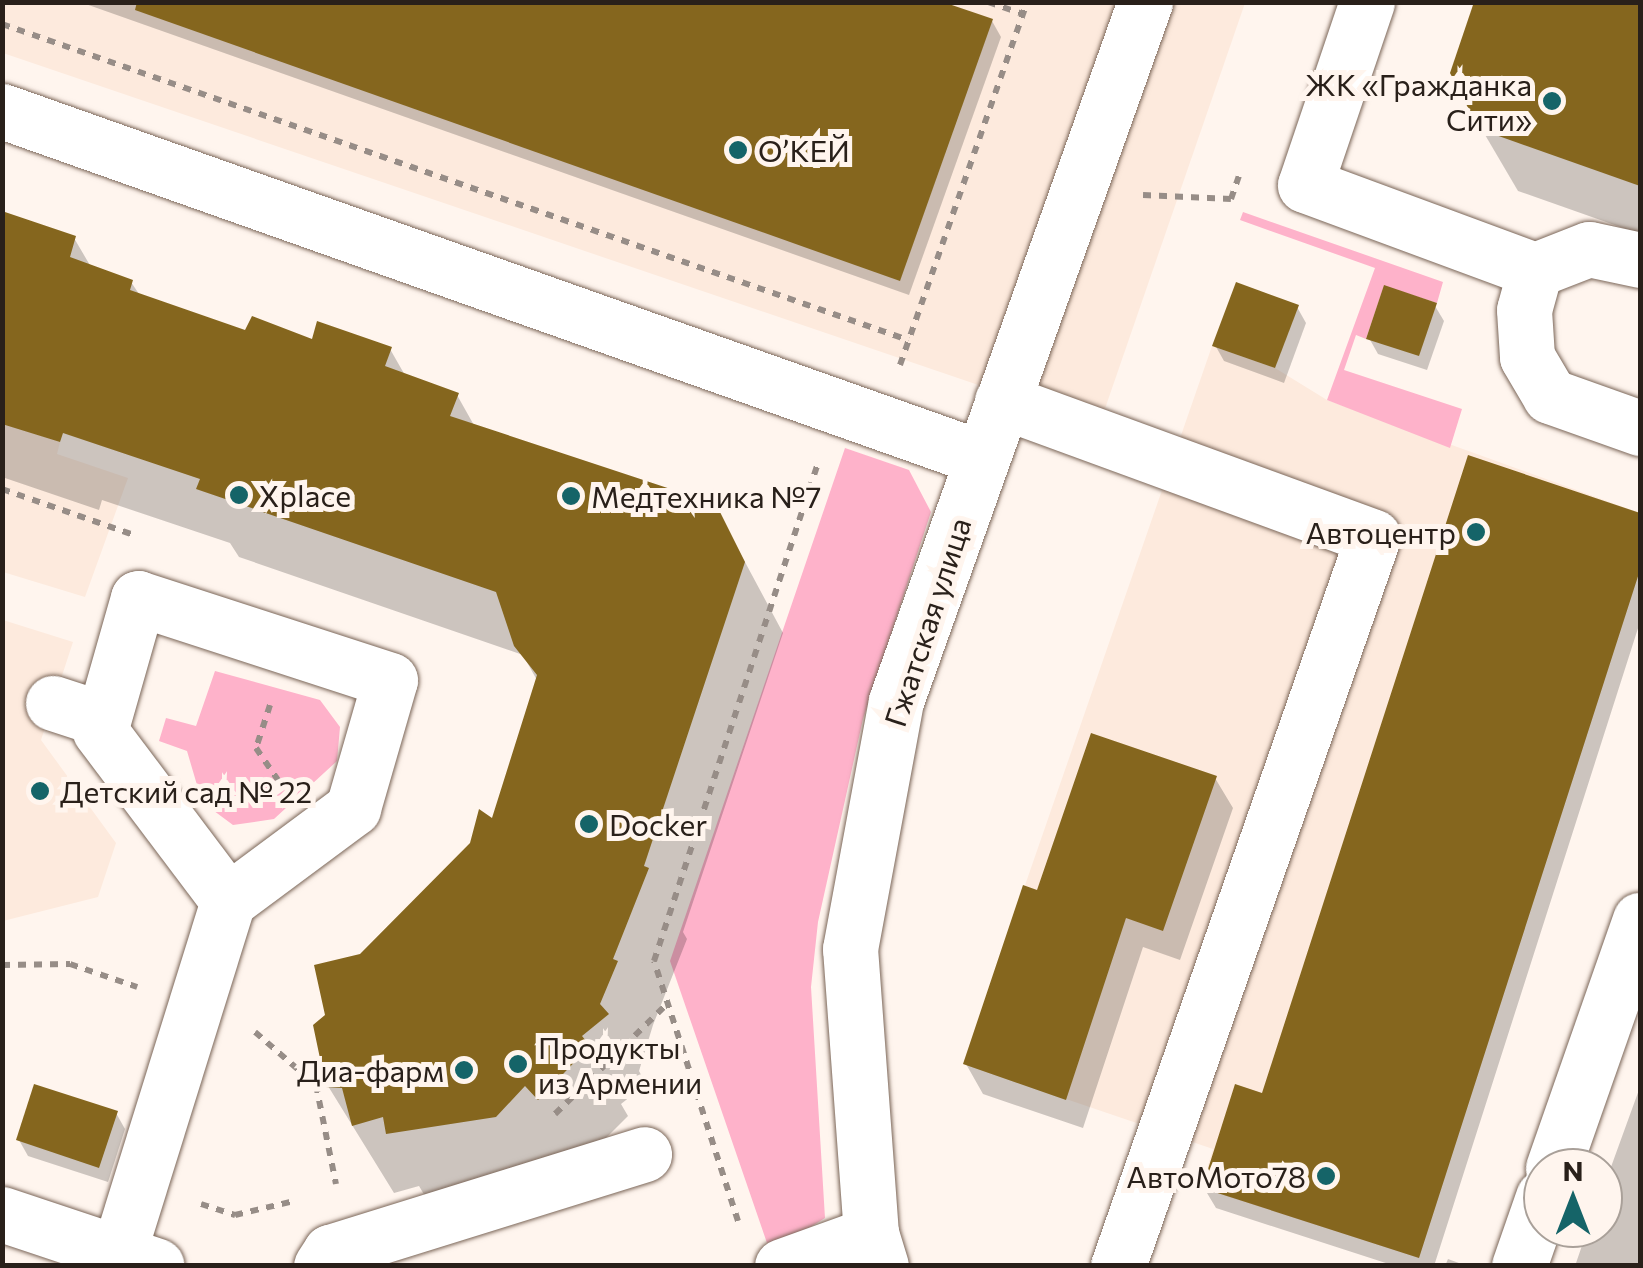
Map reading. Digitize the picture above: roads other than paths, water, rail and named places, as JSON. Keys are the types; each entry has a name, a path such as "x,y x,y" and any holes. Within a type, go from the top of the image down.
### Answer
{"street":[{"name":"Гжатская улица","path":"876,1250 850,949 855,902 896,701 1144,2"},
{"path":"1367,2 1305,185 1535,270 1588,249 1640,260"},
{"path":"2,111 982,458"},
{"path":"1535,270 1524,310 1527,357 1550,396 1640,428"},
{"path":"1002,402 1373,537 1118,1266"},
{"path":"2,1214 138,1258 141,1186 228,901 353,808 390,680 138,598 77,711 105,740 228,901"},
{"path":"1560,1148 1640,920"},
{"path":"321,1266 330,1252 644,1154"},
{"path":"782,1266 876,1250"}],"place":[{"name":"ЖК «Гражданка Сити»","path":"1552,101"},
{"name":"О’КЕЙ","path":"738,150"},
{"name":"Xplace","path":"239,495"},
{"name":"Медтехника №7","path":"571,496"},
{"name":"Автоцентр","path":"1476,532"},
{"name":"Детский сад № 22","path":"40,791"},
{"name":"Docker","path":"589,824"},
{"name":"Продукты из Армении","path":"518,1064"},
{"name":"Диа-фарм","path":"464,1070"},
{"name":"АвтоМото78","path":"1326,1176"}]}
